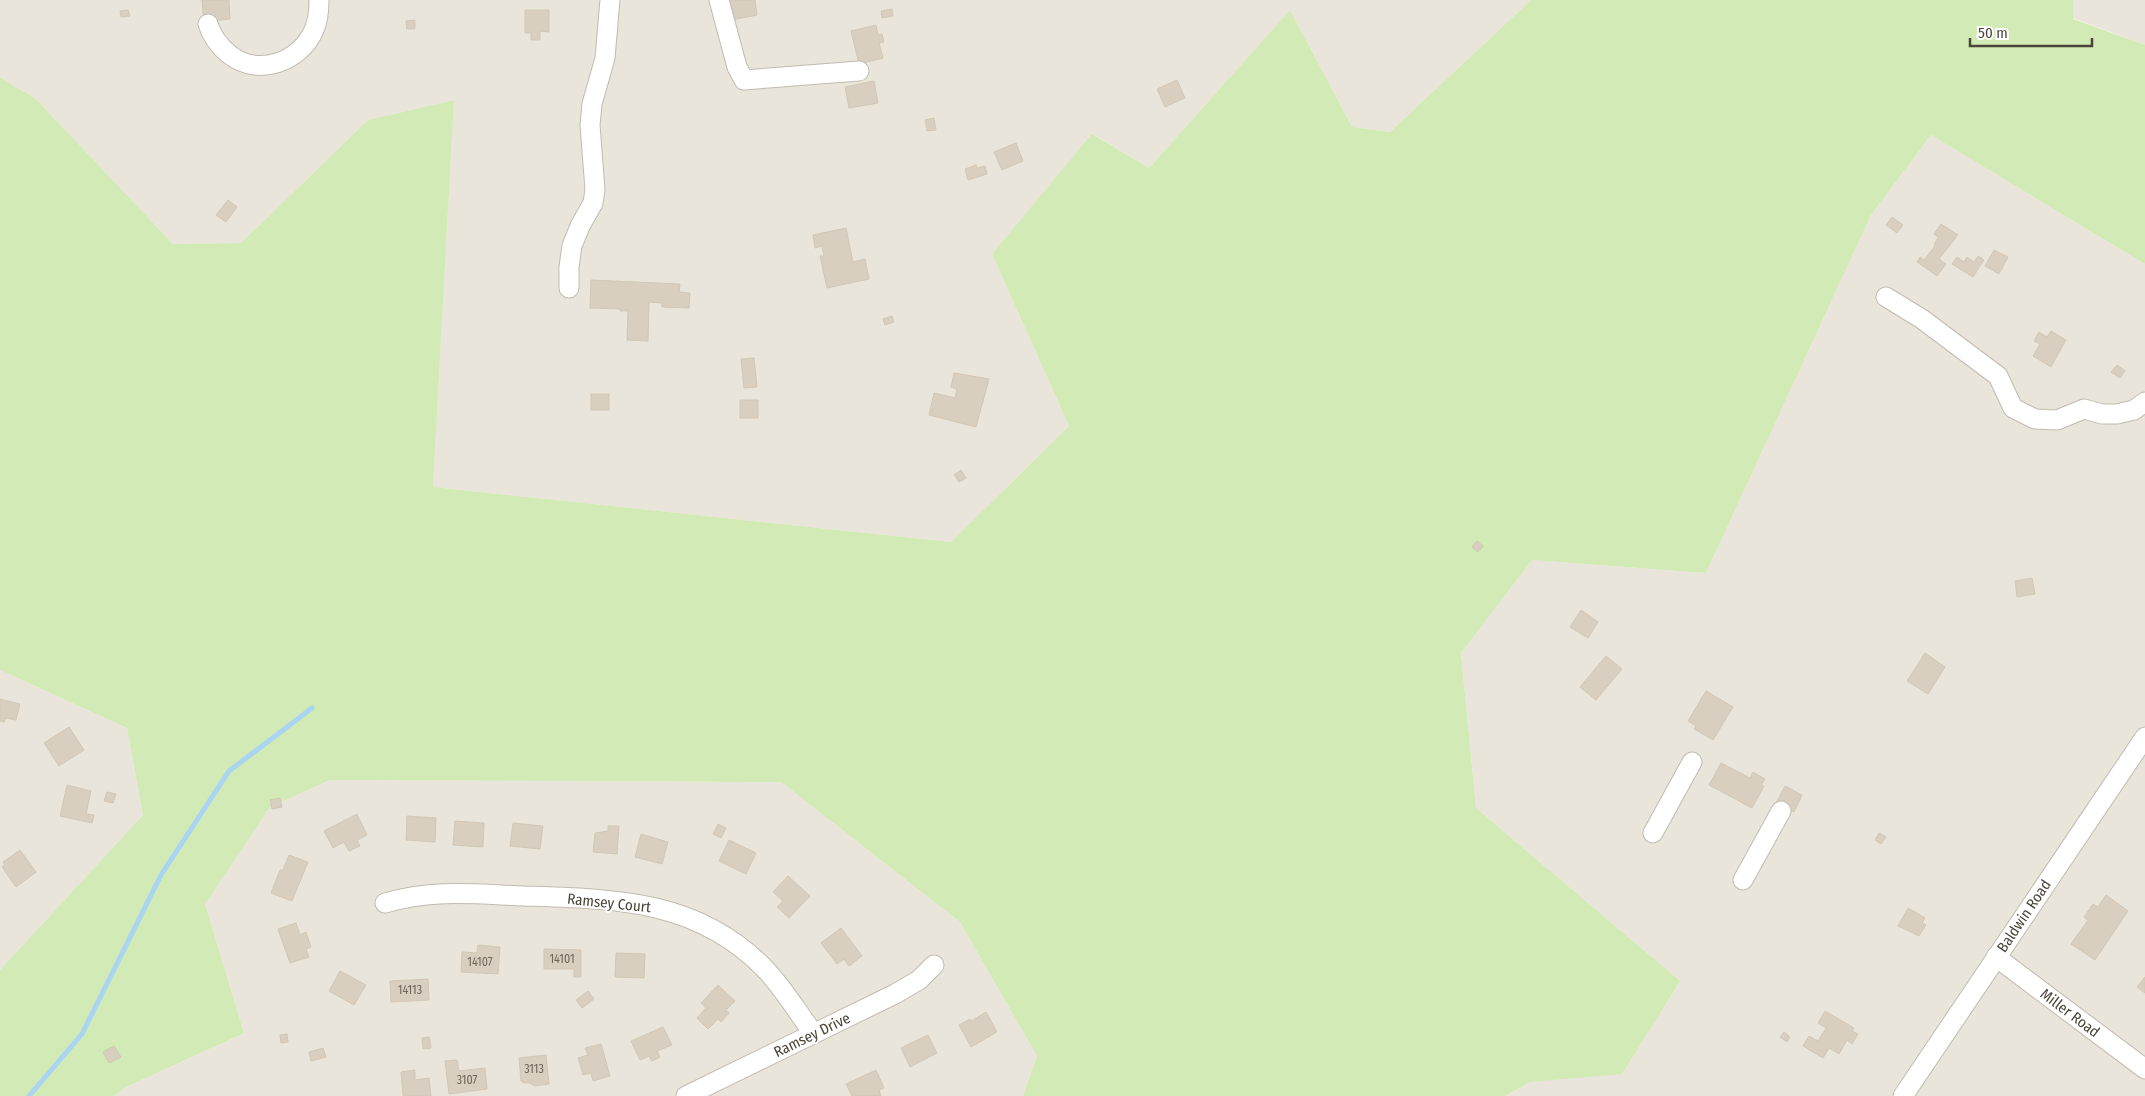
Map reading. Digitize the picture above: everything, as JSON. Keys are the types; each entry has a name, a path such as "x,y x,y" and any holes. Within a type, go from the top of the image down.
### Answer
{"street":[{"path":"208,24 214,39 236,59 246,64 270,65 285,60 306,43 316,23 319,0"},
{"path":"569,288 572,246 580,226 593,203 595,190 590,125 592,104 605,58 610,0"},
{"path":"718,0 737,67 744,80 859,71"},
{"path":"1886,297 1922,319 1998,376 2013,408 2035,419 2057,420 2084,409 2102,414 2117,414 2134,410 2145,402"},
{"name":"Baldwin Road","path":"1903,1096 2145,737"},
{"path":"1653,833 1692,762"},
{"path":"1743,880 1781,811"},
{"name":"Ramsey Court","path":"385,903 411,896 437,893 592,898 626,901 659,908 690,918 718,932 743,949 773,978 814,1034"},
{"name":"Miller Road","path":"1996,956 2145,1069"},
{"name":"Ramsey Drive","path":"686,1096 896,994 919,980 934,965"}],"shaded area":[{"path":"0,0 1531,0 1390,132 1352,127 1290,10 1149,168 1093,134 992,254 1069,426 951,542 433,487 454,100 368,120 241,243 173,244 35,98 0,78"},
{"path":"2073,0 2145,0 2145,45 2073,18"},
{"path":"1931,135 2145,264 2145,1096 1505,1096 1530,1082 1622,1073 1680,981 1476,808 1461,653 1532,560 1706,573 1871,215"},
{"path":"0,670 127,728 143,815 0,970"},
{"path":"330,780 781,782 960,922 1037,1056 1023,1096 114,1096 124,1088 244,1033 205,904 270,807"}],"green space":[{"path":"1531,0 2073,0 2073,19 2145,45 2145,264 1931,135 1871,215 1706,573 1532,560 1461,653 1476,808 1680,981 1622,1074 1530,1082 1505,1096 1023,1096 1037,1056 960,922 781,782 330,780 270,807 205,904 244,1033 124,1088 114,1096 0,1096 0,970 143,815 127,728 0,670 0,78 35,98 173,244 241,243 368,120 454,100 433,487 951,542 1069,426 992,254 1092,134 1149,168 1290,10 1352,127 1390,132"}],"building":[{"path":"202,0 229,0 230,19 204,22"},
{"path":"723,0 755,0 757,15 726,21"},
{"path":"892,9 893,16 882,18 881,11"},
{"path":"128,10 130,16 121,17 120,11"},
{"path":"525,10 549,10 549,32 540,31 540,40 531,40 531,33 525,33"},
{"path":"415,20 415,29 407,29 406,21"},
{"path":"876,25 878,35 882,34 884,42 879,43 883,58 859,64 851,31"},
{"path":"1177,80 1185,98 1165,107 1157,89"},
{"path":"874,81 878,103 849,108 845,87"},
{"path":"934,118 936,130 927,131 925,120"},
{"path":"1016,143 1023,161 1002,170 994,152"},
{"path":"976,165 977,168 985,166 987,174 968,180 965,169"},
{"path":"228,200 237,207 226,222 216,215"},
{"path":"1892,217 1903,225 1897,233 1886,225"},
{"path":"1941,224 1958,235 1939,259 1946,264 1937,276 1917,262 1920,257 1924,260 1935,246 1938,237 1934,234"},
{"path":"846,228 853,262 865,259 869,279 827,288 820,256 824,256 822,246 815,248 813,235"},
{"path":"1994,250 2008,257 1999,274 1985,266"},
{"path":"1978,256 1984,260 1973,277 1952,264 1957,257 1964,262 1967,257 1974,262"},
{"path":"591,280 680,284 679,292 690,293 689,308 662,307 662,303 649,302 648,341 627,340 628,311 590,308"},
{"path":"892,316 894,322 885,325 883,319"},
{"path":"2051,331 2066,340 2051,367 2033,356 2040,344 2034,341 2039,332 2047,337"},
{"path":"754,358 757,387 744,388 741,359"},
{"path":"2117,365 2125,371 2120,378 2111,372"},
{"path":"954,373 989,379 976,427 929,415 934,393 955,398 957,389 951,387"},
{"path":"591,394 609,394 609,410 591,410"},
{"path":"740,400 758,400 758,418 740,418"},
{"path":"961,470 966,478 959,482 954,475"},
{"path":"1477,541 1483,546 1478,552 1472,547"},
{"path":"2032,578 2035,594 2017,597 2015,581"},
{"path":"1581,610 1598,622 1588,638 1570,627"},
{"path":"1925,653 1945,667 1928,694 1907,681"},
{"path":"1606,656 1622,669 1596,700 1580,687"},
{"path":"1706,691 1733,707 1713,740 1694,729 1696,726 1688,721"},
{"path":"0,699 20,704 16,720 6,718 4,722 0,721"},
{"path":"69,727 84,750 59,766 44,743"},
{"path":"1721,763 1750,778 1753,772 1765,779 1761,785 1764,786 1752,808 1709,785"},
{"path":"67,785 91,791 86,814 94,815 92,823 60,816"},
{"path":"1785,786 1802,795 1794,812 1776,803"},
{"path":"107,792 116,794 113,803 104,801"},
{"path":"280,798 282,807 272,809 270,800"},
{"path":"357,814 367,835 357,840 360,846 349,851 344,842 333,848 324,831"},
{"path":"407,816 436,818 435,842 406,840"},
{"path":"455,821 484,823 483,847 453,845"},
{"path":"513,823 543,826 540,849 510,846"},
{"path":"718,824 726,828 721,838 713,834"},
{"path":"608,826 619,826 617,854 593,852 595,833 608,831"},
{"path":"1879,833 1886,837 1881,844 1875,840"},
{"path":"641,834 668,842 662,864 635,857"},
{"path":"729,840 756,853 746,874 719,861"},
{"path":"20,850 36,872 16,887 2,867 5,865 3,862"},
{"path":"289,855 308,862 292,901 271,893 280,870 283,870"},
{"path":"788,876 810,896 789,918 777,907 783,901 773,892"},
{"path":"2106,895 2128,911 2095,960 2071,944 2088,920 2084,917 2093,904 2098,907"},
{"path":"1908,908 1925,918 1922,923 1926,925 1919,936 1898,926"},
{"path":"296,923 300,935 306,932 311,947 306,949 309,957 290,963 278,929"},
{"path":"841,928 862,956 849,966 844,959 837,964 821,943"},
{"path":"478,945 500,947 498,974 461,972 462,952 477,953"},
{"path":"544,949 581,950 581,977 574,977 574,969 544,969"},
{"path":"616,953 645,954 644,978 615,977"},
{"path":"340,971 366,985 354,1005 329,991"},
{"path":"2145,977 2145,993 2137,987"},
{"path":"428,979 429,1000 391,1002 390,981"},
{"path":"718,985 735,1001 726,1010 729,1013 721,1022 718,1019 708,1029 697,1018 706,1008 701,1003"},
{"path":"588,991 594,999 582,1008 576,1000"},
{"path":"1825,1011 1854,1028 1852,1031 1858,1034 1852,1044 1847,1040 1839,1054 1829,1048 1823,1058 1803,1046 1809,1036 1818,1041 1826,1028 1818,1023"},
{"path":"986,1012 997,1032 971,1047 959,1025 970,1019 971,1021"},
{"path":"663,1027 672,1045 657,1051 660,1057 652,1061 649,1056 640,1060 631,1041"},
{"path":"1784,1032 1790,1037 1787,1042 1780,1037"},
{"path":"287,1034 288,1042 281,1043 280,1035"},
{"path":"928,1035 937,1053 910,1067 901,1048"},
{"path":"429,1037 431,1048 423,1049 422,1038"},
{"path":"601,1044 610,1076 593,1081 591,1073 583,1075 578,1058 588,1055 585,1048"},
{"path":"114,1046 121,1057 109,1063 103,1052"},
{"path":"323,1048 326,1057 311,1061 309,1052"},
{"path":"546,1055 549,1084 534,1086 521,1081 519,1058"},
{"path":"457,1060 459,1071 485,1068 487,1089 449,1094 445,1061"},
{"path":"415,1070 415,1080 429,1078 431,1096 403,1096 401,1072"},
{"path":"876,1070 884,1088 879,1090 881,1096 852,1096 846,1084"}],"waterway":[{"path":"29,1096 82,1034 161,875 229,771 312,708"}]}
